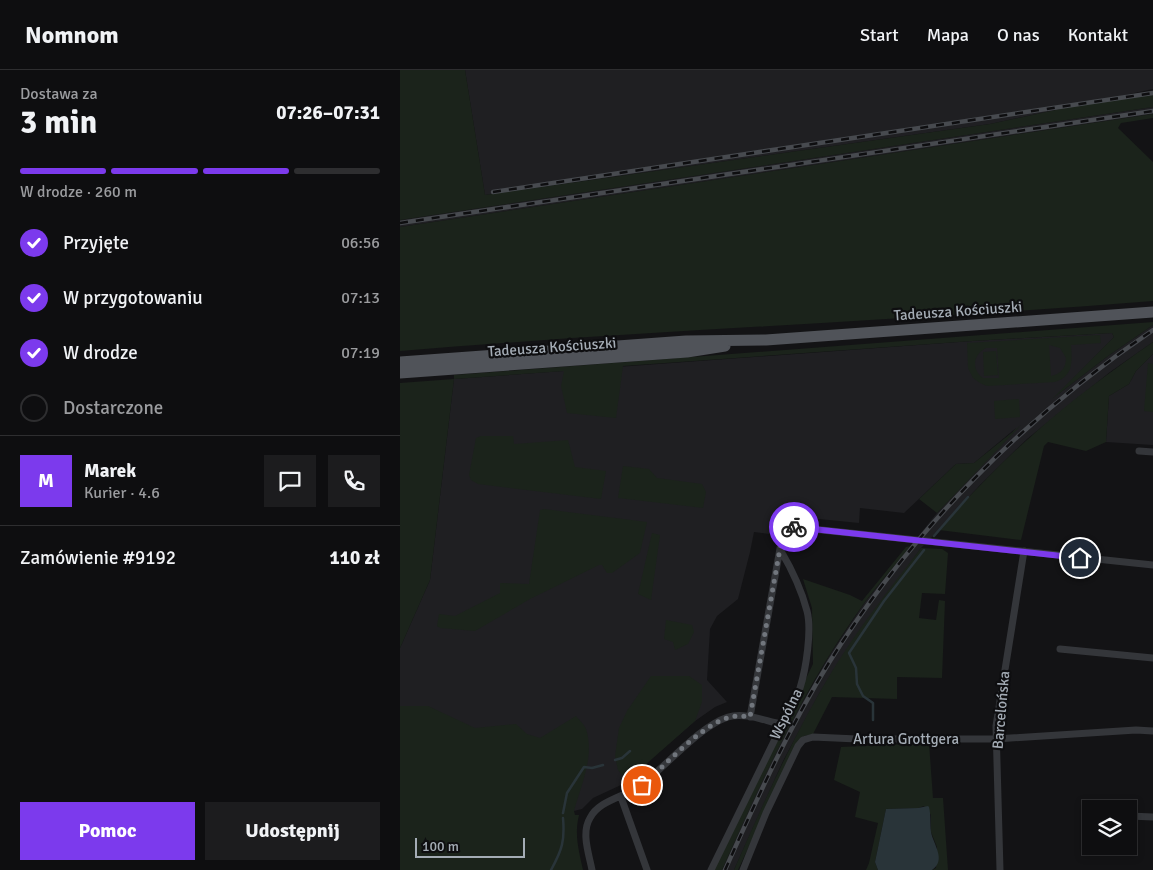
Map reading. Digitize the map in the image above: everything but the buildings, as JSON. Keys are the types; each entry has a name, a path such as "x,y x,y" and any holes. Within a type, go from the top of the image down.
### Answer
{"main road":[{"name":"Tadeusza Kościuszki","path":"400,362 686,341 766,340 1151,312"},
{"name":"Tadeusza Kościuszki","path":"400,373 688,352 766,340"}],"street":[{"path":"1139,450 1153,452"},
{"name":"Wspólna","path":"592,870 586,836 590,816 602,805 642,785 712,726 728,718 737,716 750,717 784,526 1024,552"},
{"name":"Wspólna","path":"711,870 800,688 808,647 808,612 781,551"},
{"path":"1024,552 1153,565"},
{"name":"Barcelońska","path":"1000,870 997,714 1024,552"},
{"path":"1060,649 1153,658"},
{"path":"750,717 781,724"},
{"name":"Artura Grottgera","path":"743,870 770,805 798,746 803,740 813,736 857,739 996,739 1136,730 1153,731"},
{"path":"621,797 647,870"},
{"path":"1137,816 1153,817"}],"shaded area":[{"path":"400,70 465,70 485,195 990,124 1074,106 1153,94 1153,107 400,220"},
{"path":"465,70 1153,70 1153,89 990,124 485,195"},
{"path":"1153,107 1153,114 400,227 400,220"},
{"path":"1153,114 1153,118 1121,123 1118,128 1153,162 1153,301 588,337 400,351 400,227"},
{"path":"1153,322 1153,325 1108,356 1052,399 1114,337 1112,333 623,366 616,418 567,413 561,386 564,371 454,379 454,375"},
{"path":"1153,325 1153,342 1110,372 1027,439 980,485 921,548 835,668 819,694 783,761 734,870 722,870 751,803 789,725 831,653 865,602 937,513 1016,428 974,463 956,464 904,513 860,508 859,523 789,516 780,513 776,535 754,532 738,599 717,616 710,629 707,680 727,702 715,707 695,721 621,785 593,798 582,809 512,826 400,743 400,648 430,580 454,379 972,341 1112,333 1114,337 1057,395"},
{"path":"1100,335 1101,343 1071,345 1071,367 1069,372 1066,376 1055,382 987,386 973,378 968,368 967,343","holes":["1049,345 1060,348 1066,358 1062,370 1058,374 1051,376","986,348 997,348 999,378 983,378 975,366 978,354"]},
{"path":"1153,342 1153,354 1136,371 1129,384 1109,396 1106,442 1086,451 1048,442 1044,446 1021,540 939,530 992,473 1042,427 1088,389"},
{"path":"996,351 998,375 984,376 983,352"},
{"path":"1153,354 1153,445 1106,442 1109,396 1129,384 1136,371"},
{"path":"1148,363 1153,364 1153,412 1144,411"},
{"path":"454,379 430,580 400,648 400,383"},
{"path":"1019,399 1020,417 995,419 994,401"},
{"path":"1021,425 937,513 919,499 956,464 974,463"},
{"path":"481,436 513,436 514,444 568,440 575,467 606,471 601,499 478,484 471,480 469,475 476,438"},
{"path":"623,466 649,469 657,478 702,484 706,492 703,508 618,498"},
{"path":"540,510 647,522 640,553 612,573 607,573 602,565 599,565 530,599 475,631 440,628 437,626 439,614 455,616 500,593 500,583 529,584"},
{"path":"652,533 660,535 651,600 638,594"},
{"path":"911,546 865,602 843,633 786,732 722,870 713,870 813,664 812,608 803,579 862,601 906,547"},
{"path":"921,548 942,549 948,553 945,594 922,593 919,618 936,620 939,600 945,601 942,678 897,677 897,699 832,697 813,734 804,736 799,742 738,870 734,870 781,767 820,692 854,637"},
{"path":"666,620 692,625 694,632 688,644 675,650 673,642 664,639"},
{"path":"651,676 689,676 702,685 702,702 695,721 627,781 618,770 615,756 619,728 627,711"},
{"path":"400,706 428,706 475,728 516,724 527,734 540,738 576,716 586,729 589,750 586,770 574,811 575,815 579,815 577,836 583,870 400,870"},
{"path":"929,743 933,798 943,798 948,870 932,870 936,868 937,847 931,832 931,815 924,806 918,808 886,809 875,862 878,870 866,870 878,823 855,817 860,792 834,780 841,747"},
{"path":"928,806 931,832 939,857 936,866 932,870 878,870 875,862 886,809"}],"waterway":[{"path":"934,536 968,497"},
{"path":"873,720 873,703 863,696 857,684 856,668 849,653 884,601 924,550"},
{"path":"615,760 622,758 630,751"},
{"path":"563,813 567,793 584,767 592,768 603,765"},
{"path":"551,870 562,845 564,833 563,818"}],"railway":[{"path":"493,192 1153,93"},
{"path":"400,223 1153,111"},
{"path":"725,870 774,764 815,686 862,612 897,566 974,479 1016,438 1105,364 1153,330"}],"way so far":[{"path":"642,785 712,726 728,718 737,716 750,717 784,526 794,527"}],"route":[{"path":"794,527 1080,558"}]}
